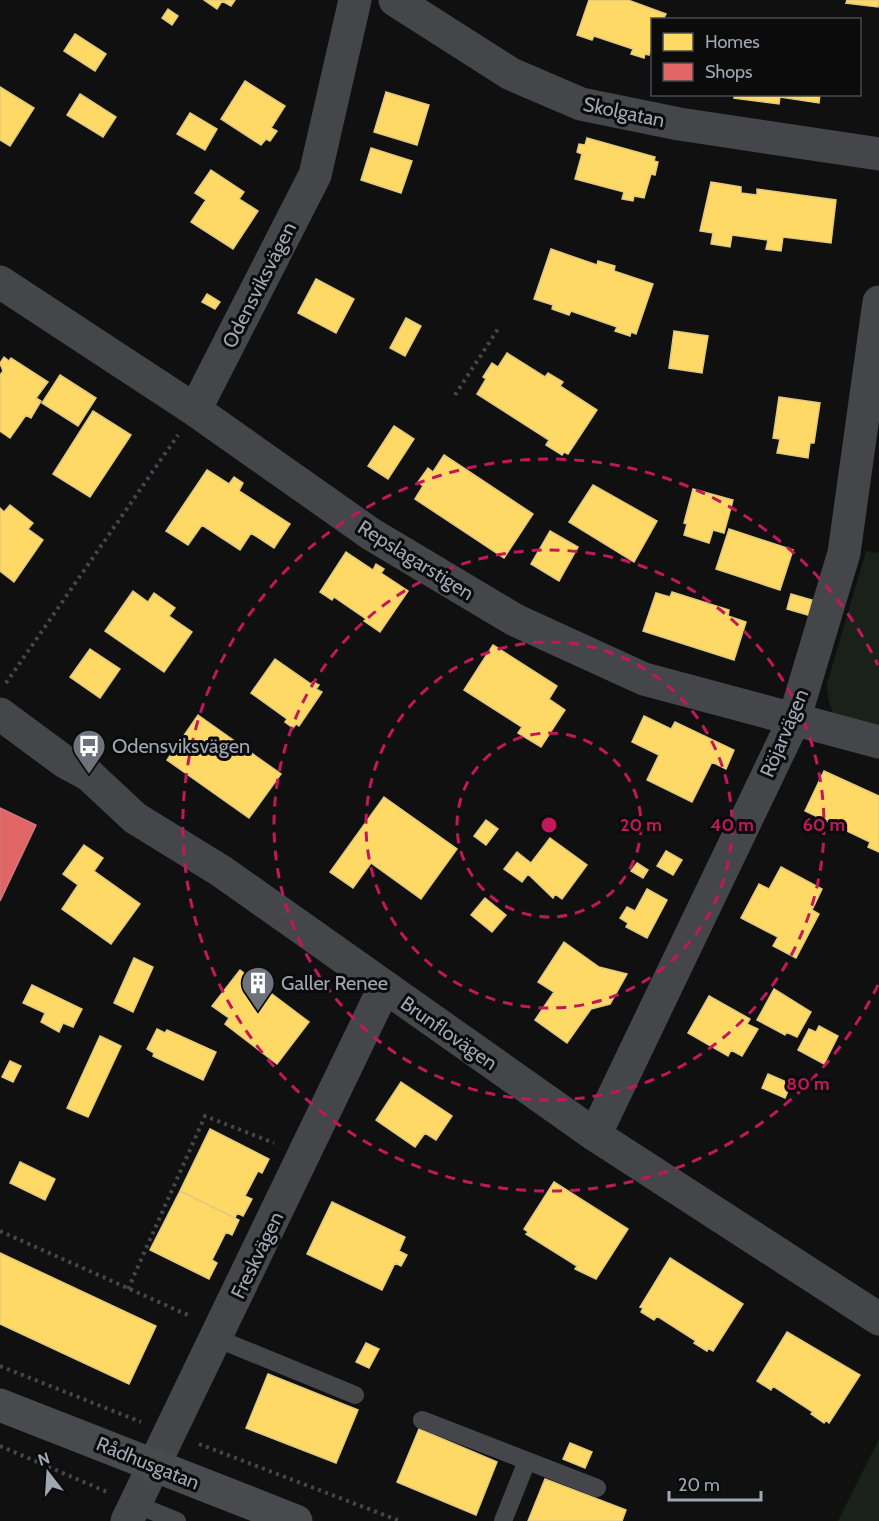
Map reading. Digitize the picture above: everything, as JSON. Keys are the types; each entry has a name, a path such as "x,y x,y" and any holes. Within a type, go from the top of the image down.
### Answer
{"main road":[{"name":"Rådhusgatan","path":"0,1406 296,1521"}],"street":[{"name":"Odensviksvägen","path":"195,410 315,175 355,0"},
{"name":"Skolgatan","path":"395,0 511,74 581,104 679,124 879,154"},
{"name":"Repslagarstigen","path":"0,282 195,410 371,534 515,620 644,679 879,742"},
{"name":"Röjarvägen","path":"595,1135 794,720 844,553 879,302"},
{"name":"Brunflovägen","path":"0,702 65,762 89,775 135,818 221,871 595,1135 879,1319"},
{"name":"Freskvägen","path":"131,1513 384,988"}],"lane":[{"path":"218,1334 356,1395"},
{"path":"422,1420 597,1488"},
{"path":"503,1521 527,1461"},
{"path":"131,1513 177,1521"}],"path":[{"path":"455,395 500,326"},
{"path":"0,702 195,410"},
{"path":"128,1288 205,1116 305,1155"},
{"path":"0,1232 128,1288 218,1334"},
{"path":"0,1446 131,1513"}],"shaded area":[{"path":"866,551 879,553 879,729 848,722 835,714 828,697 827,684"},
{"path":"879,1439 879,1521 838,1521"}],"building: Homes":[{"path":"204,0 235,0 231,6 222,1 217,9"},
{"path":"589,0 628,0 666,14 664,18 651,18 651,50 649,55 645,54 644,58 631,54 633,49 594,36 592,40 577,35"},
{"path":"847,0 879,0 878,7 846,3"},
{"path":"168,9 178,16 172,25 162,18"},
{"path":"75,34 106,54 95,71 64,51"},
{"path":"245,81 285,106 271,128 277,131 270,141 266,139 261,145 221,119"},
{"path":"0,87 34,108 10,146 0,140"},
{"path":"386,92 429,105 417,145 374,132"},
{"path":"80,94 116,117 103,137 67,115"},
{"path":"734,96 820,96 819,103 780,97 779,104 734,98"},
{"path":"190,113 217,129 205,150 177,134"},
{"path":"587,138 655,157 654,161 658,162 655,175 651,174 644,198 634,196 633,201 622,199 624,192 575,179 582,154 577,152 579,144 585,145"},
{"path":"371,148 412,161 401,193 361,180"},
{"path":"211,170 244,192 239,199 258,211 233,249 191,222 206,200 195,193"},
{"path":"711,182 741,187 741,193 757,195 757,189 836,200 831,243 783,237 781,251 766,249 768,240 732,235 730,247 711,244 713,233 700,231"},
{"path":"551,249 597,265 598,261 615,266 614,271 653,284 636,334 631,332 630,336 615,331 617,327 571,311 569,315 552,309 553,305 534,299"},
{"path":"316,279 354,299 336,333 298,313"},
{"path":"207,294 220,302 215,309 202,302"},
{"path":"406,318 421,326 405,356 390,348"},
{"path":"674,331 708,336 702,373 669,368"},
{"path":"507,353 545,377 548,373 563,382 560,386 597,410 568,454 564,452 562,455 546,445 549,440 477,394 486,379 483,377 492,363 498,367"},
{"path":"4,357 9,361 11,358 48,382 36,398 41,401 31,418 26,415 10,438 0,431 0,375 3,371 0,363"},
{"path":"60,375 96,398 78,426 42,403"},
{"path":"779,397 820,403 814,443 810,443 808,458 777,453 780,439 773,438"},
{"path":"93,411 131,435 90,497 53,474"},
{"path":"394,426 414,439 388,479 368,466"},
{"path":"444,455 533,514 504,558 415,499 423,486 418,482 428,468 433,472"},
{"path":"207,470 229,484 234,477 243,483 239,491 290,524 274,548 251,533 240,550 202,525 188,545 166,531"},
{"path":"593,485 657,521 634,562 569,522"},
{"path":"693,489 733,500 724,533 713,530 709,543 684,535 687,524 684,523"},
{"path":"10,505 33,523 28,529 43,540 14,582 0,571 0,508 4,512"},
{"path":"729,529 793,550 780,590 716,569"},
{"path":"550,531 578,547 559,581 531,564"},
{"path":"346,552 373,570 376,564 384,569 381,573 408,591 380,632 364,621 366,619 334,597 332,600 320,592"},
{"path":"133,591 148,602 154,593 175,608 169,616 192,632 164,672 105,631"},
{"path":"672,592 729,610 728,616 746,622 734,660 643,631 656,593 670,597"},
{"path":"791,594 812,600 808,615 787,609"},
{"path":"493,645 557,686 549,699 565,710 541,747 518,733 522,727 464,690"},
{"path":"90,649 120,669 100,698 70,677"},
{"path":"275,659 311,684 313,682 319,685 316,689 322,692 299,726 296,724 293,728 285,722 287,719 251,693"},
{"path":"198,715 281,774 249,818 167,760"},
{"path":"644,716 671,729 675,722 734,750 726,769 712,762 692,802 647,780 659,755 632,742"},
{"path":"824,771 879,796 879,852 868,847 870,842 805,811"},
{"path":"384,797 457,849 421,899 371,863 353,888 330,872"},
{"path":"486,820 498,829 486,845 474,836"},
{"path":"550,838 587,865 562,899 555,894 553,898 528,874 522,882 504,869 517,852 531,863"},
{"path":"84,845 103,858 94,871 140,904 111,944 62,909 78,885 63,874"},
{"path":"666,851 682,860 673,875 657,866"},
{"path":"637,863 648,870 643,878 631,871"},
{"path":"781,867 822,889 812,910 819,914 796,958 773,946 778,937 741,918 759,884 769,889"},
{"path":"647,889 667,900 647,938 626,927 628,923 620,918 627,907 635,911"},
{"path":"485,898 506,915 492,932 471,915"},
{"path":"564,942 599,967 627,974 610,1004 591,1009 567,1043 535,1020 554,992 538,982"},
{"path":"134,958 153,967 133,1012 114,1003"},
{"name":"Galler Renee","path":"240,970 309,1022 277,1064 225,1024 229,1018 212,1006"},
{"path":"32,985 82,1009 73,1027 63,1023 59,1032 41,1022 45,1013 23,1003"},
{"path":"774,989 811,1012 797,1037 786,1032 785,1035 757,1020"},
{"path":"709,996 750,1019 747,1024 758,1029 742,1056 731,1050 728,1056 688,1033"},
{"path":"819,1026 838,1036 824,1064 798,1050 809,1029 816,1032"},
{"path":"157,1029 165,1033 167,1030 216,1052 203,1080 153,1056 154,1053 147,1049"},
{"path":"100,1036 121,1046 88,1117 67,1108"},
{"path":"10,1061 21,1066 13,1082 2,1077"},
{"path":"768,1074 791,1084 785,1098 762,1088"},
{"path":"401,1082 452,1116 436,1140 425,1133 415,1147 376,1120"},
{"path":"210,1129 269,1159 262,1173 258,1171 245,1196 252,1199 243,1216 237,1213 235,1218 180,1191"},
{"path":"20,1162 55,1179 45,1200 10,1183"},
{"path":"554,1182 628,1229 596,1279 575,1269 577,1266 526,1234 528,1232 524,1229"},
{"path":"180,1191 239,1220 232,1235 226,1232 212,1260 217,1263 209,1279 150,1250"},
{"path":"332,1202 405,1237 399,1251 407,1255 401,1266 395,1263 382,1290 307,1254"},
{"path":"0,1253 156,1326 129,1384 0,1324"},
{"path":"670,1258 743,1304 713,1351 708,1348 707,1351 694,1343 696,1341 657,1316 654,1320 641,1312 643,1308 640,1307"},
{"path":"787,1332 860,1375 829,1423 826,1420 824,1423 811,1414 813,1412 773,1386 771,1390 757,1381"},
{"path":"366,1343 379,1349 369,1368 356,1362"},
{"path":"268,1374 358,1410 336,1463 246,1428"},
{"path":"419,1429 497,1462 476,1515 397,1482"},
{"path":"570,1443 592,1452 585,1468 563,1459"},
{"path":"545,1479 626,1510 622,1521 528,1521"}],"building: Shops":[{"path":"0,808 36,825 0,901"}],"place":[{"name":"Odensviksvägen","path":"89,775"},
{"name":"Galler Renee","path":"258,1012"}]}
